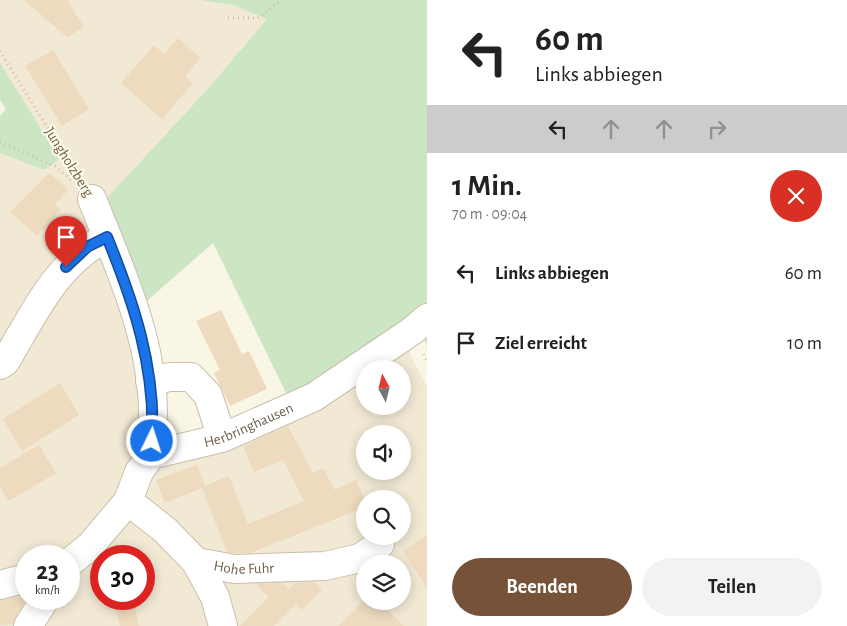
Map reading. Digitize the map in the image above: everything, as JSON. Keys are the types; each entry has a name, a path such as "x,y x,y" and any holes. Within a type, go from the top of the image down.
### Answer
{"street":[{"name":"Jungholzberg","path":"92,199 131,297 150,381 154,413 151,456"},
{"path":"0,365 5,362 56,277 87,247 107,237"},
{"name":"Herbringhausen","path":"151,456 222,438 314,397 412,331 427,318"},
{"path":"150,381 170,376 191,377 208,395 222,438"},
{"path":"80,554 90,546 128,501 139,472 151,456"},
{"name":"Hohe Fuhr","path":"128,501 165,530 196,562 235,568 325,566 360,558 379,545"},
{"path":"196,562 215,598 223,626"},
{"path":"0,585 15,581"},
{"path":"28,626 38,610"}],"path":[{"path":"228,18 258,18 282,0"},
{"name":"Jungholzberg","path":"0,51 92,199"},
{"path":"0,142 55,166 92,199"}],"shaded area":[{"path":"0,0 200,0 233,5 268,18 204,93 102,203 79,202 121,297 138,368 154,470 224,449 341,396 356,385 356,415 411,415 411,360 394,360 408,350 427,386 427,626 0,626 0,153 43,170 60,159 0,63"}],"green space":[{"path":"200,0 427,0 427,346 413,317 289,399 213,243 140,307 102,203 204,93 267,19 233,5"},
{"path":"0,63 60,159 44,170 0,153 0,116 6,109 0,100"}],"building":[{"path":"24,0 67,0 84,27 67,37"},
{"path":"178,38 200,58 185,76 193,83 162,119 121,83 154,45 164,54"},
{"path":"53,50 89,109 62,126 25,66"},
{"path":"49,173 68,190 55,205 61,210 37,236 10,212"},
{"path":"221,310 242,354 249,351 267,389 230,406 214,373 220,370 196,321"},
{"path":"60,383 79,415 22,451 3,419"},
{"path":"288,426 313,473 323,468 335,490 356,480 360,490 356,490 356,511 250,553 227,552 202,488 165,503 156,480 197,465 205,486 229,476 248,524 304,501 283,460 254,472 243,446"},
{"path":"39,445 56,473 9,501 0,487 0,468"},
{"path":"427,535 427,588 411,563 411,555 406,555 403,551"},
{"path":"314,582 322,590 302,610 296,604 274,626 240,626 269,597 257,586 259,584 282,583 289,589 295,583"},
{"path":"15,597 15,610 20,610 13,624 0,625 0,600"},
{"path":"356,608 356,610 387,610 404,626 339,626"},
{"path":"116,610 135,610 139,626 120,626"}],"route":[{"path":"66,267 87,247 107,237 131,297 149,367 154,413 152,441"}]}
